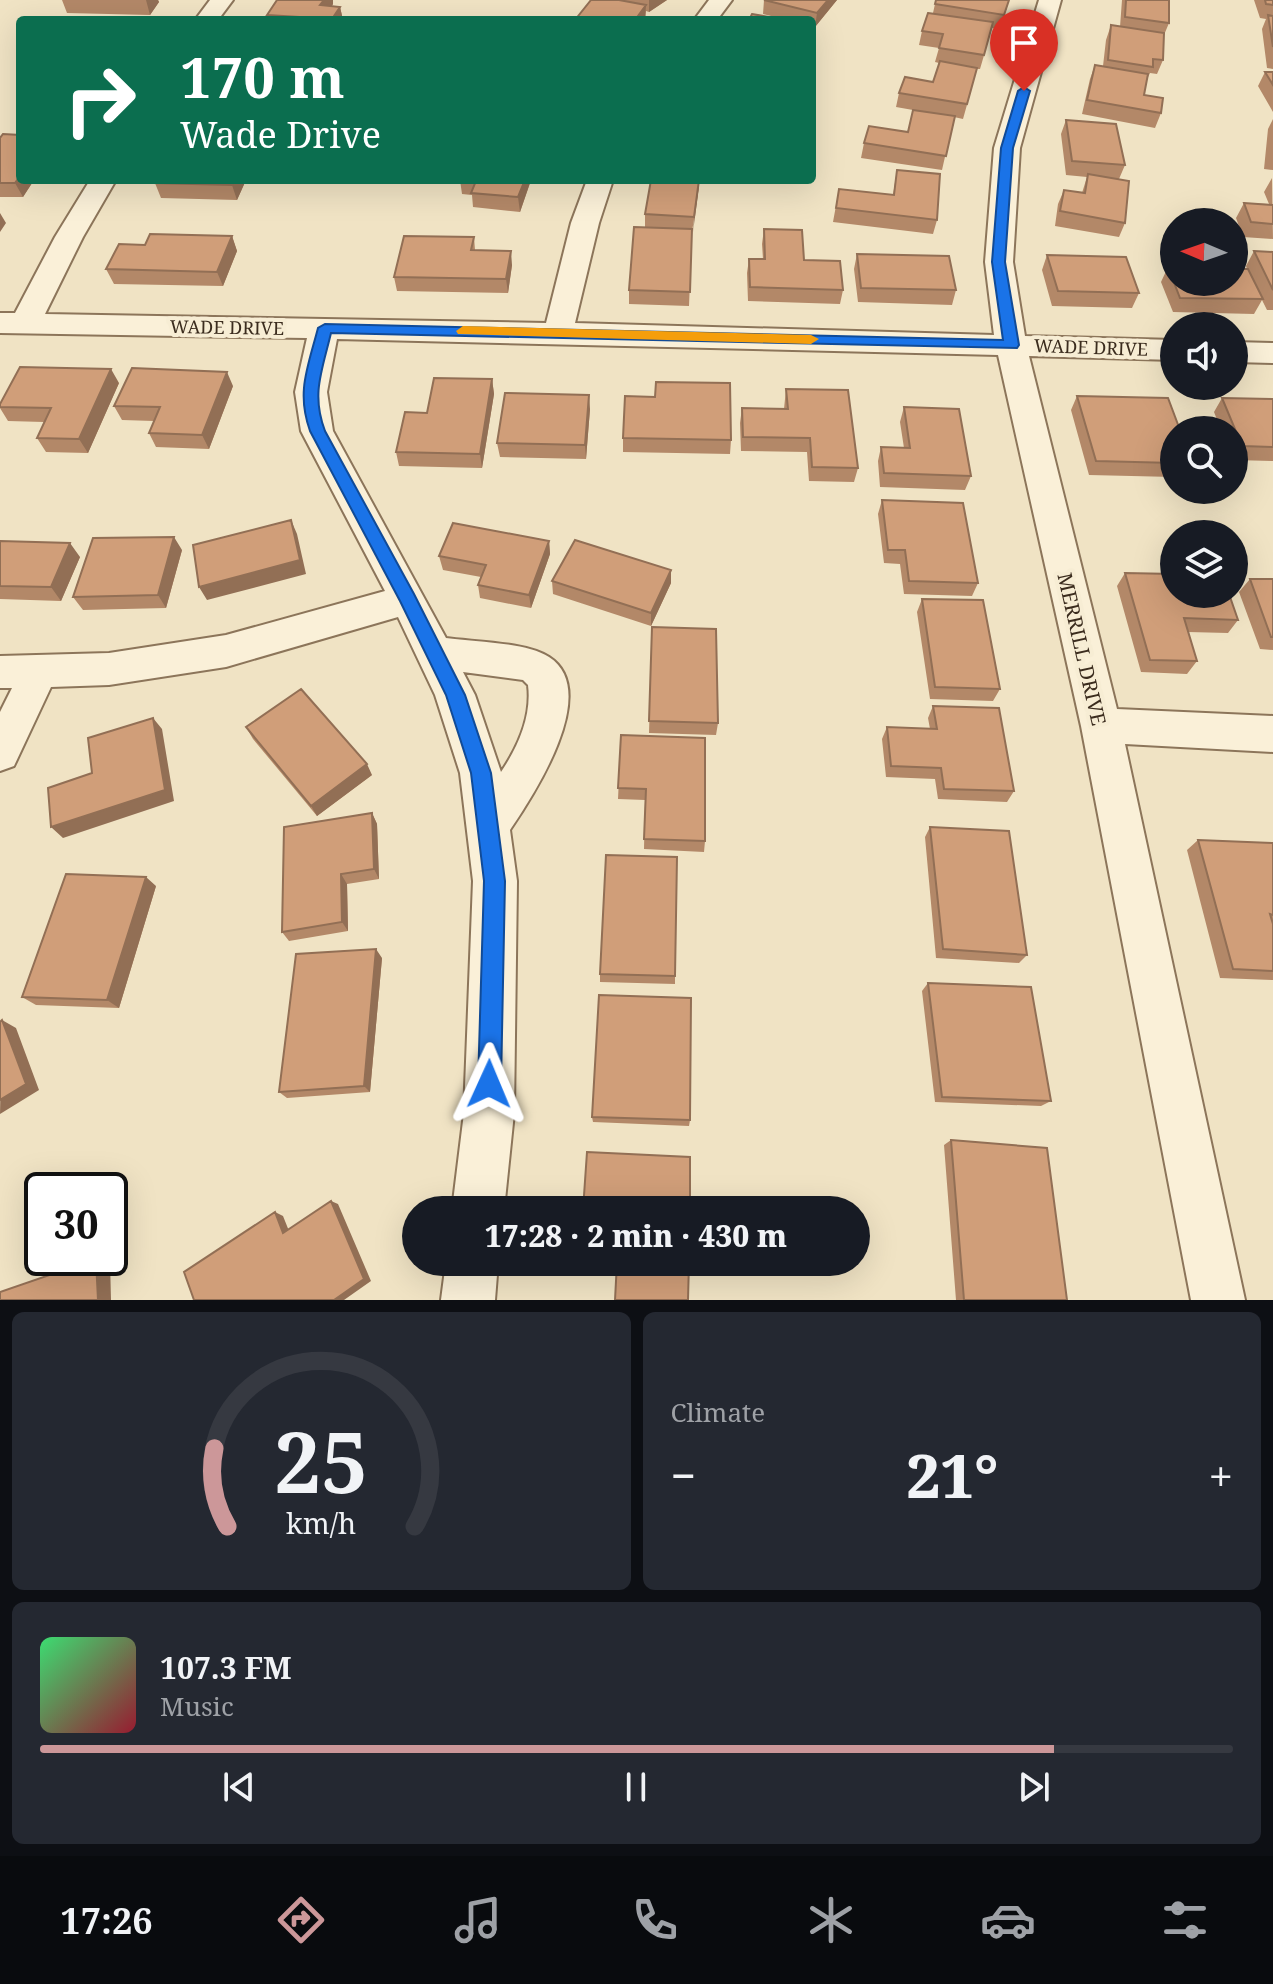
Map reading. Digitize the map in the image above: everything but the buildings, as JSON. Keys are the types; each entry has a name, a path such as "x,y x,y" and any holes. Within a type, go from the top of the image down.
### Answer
{"street":[{"path":"209,16 222,0"},
{"path":"708,16 721,0"},
{"name":"MERRILL DRIVE","path":"1050,0 1007,148 999,262 1011,345 1101,726 1218,1300"},
{"path":"12,323 101,184"},
{"path":"558,333 585,223 599,184"},
{"name":"WADE DRIVE","path":"12,323 558,333 1160,350"},
{"path":"325,328 309,392 310,411 317,431 408,599 455,695 481,773 495,881 489,1113 480,1196"},
{"path":"1248,352 1273,353"},
{"path":"0,672 109,669 226,651 408,599"},
{"path":"434,652 529,665 542,672 546,679 549,689 543,735 532,762 488,826"},
{"path":"0,753 39,672"},
{"path":"1101,726 1273,734"},
{"path":"468,1300 471,1276"}],"slow traffic":[{"path":"463,331 811,339"}],"route":[{"path":"489,1084 495,881 481,773 455,695 408,599 317,431 310,411 309,392 325,328 1011,345 999,262 1007,148 1024,91"}]}
